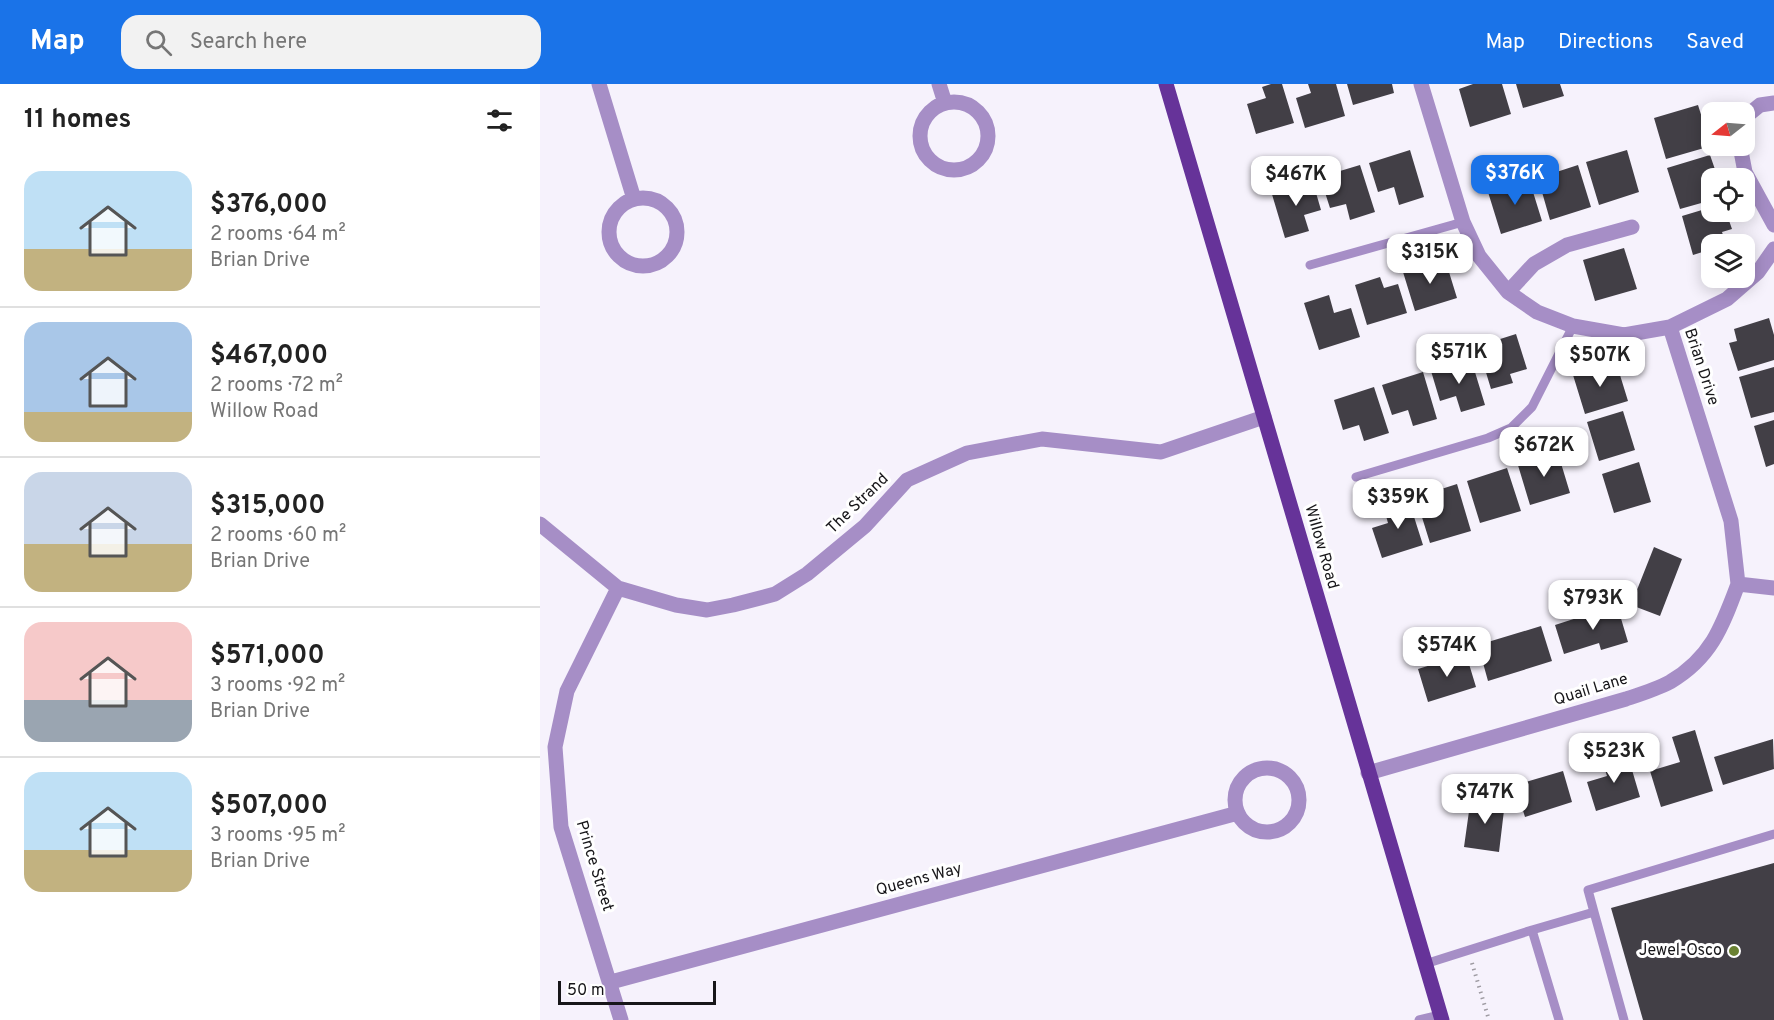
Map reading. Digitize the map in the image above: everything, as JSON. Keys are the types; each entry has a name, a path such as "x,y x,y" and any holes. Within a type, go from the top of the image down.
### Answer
{"main road":[{"name":"Willow Road","path":"1166,84 1441,1017"}],"street":[{"path":"598,84 634,199"},
{"path":"939,84 945,103"},
{"name":"Brian Drive","path":"1421,84 1463,222 1479,256 1508,292 1537,312 1573,326 1623,335 1670,327 1731,521 1738,584"},
{"path":"956,102 976,109 987,127 986,148 972,165 962,169 942,168 927,157 922,148 920,129 929,113 945,103 956,102"},
{"path":"1755,109 1760,105 1774,103"},
{"path":"1742,156 1745,172 1774,225"},
{"path":"634,199 655,200 671,214 676,224 677,234 669,254 661,261 651,265 640,266 623,260 616,253 609,236 609,226 618,209 634,199"},
{"path":"1508,292 1534,264 1567,245 1632,227"},
{"path":"1670,327 1727,299 1758,272 1774,249"},
{"name":"The Strand","path":"540,524 618,588 676,605 707,610 733,606 775,594 807,574 865,526 907,480 967,453 1042,439 1161,452 1264,417"},
{"path":"1738,584 1774,588"},
{"name":"Quail Lane","path":"1368,773 1626,699 1668,683 1692,668 1714,642 1738,584"},
{"name":"Prince Street","path":"618,588 567,691 555,747 561,827 621,1020"},
{"path":"1264,767 1283,771 1297,786 1300,796 1296,816 1281,830 1260,832 1251,828 1238,813 1235,803 1239,784 1254,770 1264,767"},
{"name":"Queens Way","path":"610,982 1238,813"}],"lane":[{"path":"1310,265 1463,222"},
{"path":"1356,477 1488,438 1511,428 1532,407 1573,326"},
{"path":"1624,1020 1588,890 1774,834"},
{"path":"1425,964 1594,912"},
{"path":"1532,930 1559,1020"},
{"path":"1419,1020 1441,1017"}],"path":[{"path":"1468,950 1489,1020"}],"building":[{"path":"1282,84 1294,123 1256,134 1247,104 1266,98 1262,87"},
{"path":"1308,84 1336,84 1345,116 1305,128 1296,98 1311,93"},
{"path":"1347,84 1392,84 1394,93 1353,105"},
{"path":"1473,84 1502,84 1511,114 1470,127 1459,89"},
{"path":"1516,84 1560,84 1564,96 1523,108"},
{"path":"1698,105 1701,114 1701,149 1666,159 1654,118"},
{"path":"1410,150 1424,197 1399,205 1394,187 1378,192 1369,163"},
{"path":"1627,150 1639,192 1599,205 1586,162"},
{"path":"1710,156 1715,168 1701,168 1701,203 1680,209 1667,168"},
{"path":"1360,165 1375,212 1350,220 1346,204 1330,208 1320,177"},
{"path":"1578,165 1591,207 1550,220 1538,178"},
{"path":"1312,179 1321,210 1304,215 1309,231 1285,238 1271,191"},
{"path":"1529,179 1542,221 1501,234 1488,192"},
{"path":"1701,210 1701,222 1730,222 1732,229 1722,232 1723,234 1701,234 1701,252 1693,255 1682,216"},
{"path":"1624,248 1637,289 1595,301 1583,260"},
{"path":"1445,259 1457,298 1415,311 1403,272"},
{"path":"1380,277 1384,288 1398,284 1407,313 1367,325 1355,285"},
{"path":"1329,295 1334,313 1351,308 1360,337 1319,350 1304,303"},
{"path":"1769,318 1774,335 1774,360 1738,371 1729,343 1737,341 1734,329"},
{"path":"1516,334 1527,369 1510,374 1513,383 1491,389 1478,346"},
{"path":"1471,359 1485,405 1461,412 1456,396 1440,401 1431,371"},
{"path":"1616,362 1628,401 1585,414 1573,375"},
{"path":"1774,367 1774,412 1751,418 1739,377"},
{"path":"1423,372 1437,419 1413,426 1408,410 1392,415 1382,385"},
{"path":"1374,387 1389,433 1364,441 1359,425 1343,430 1334,400"},
{"path":"1623,411 1635,450 1599,461 1587,422"},
{"path":"1774,420 1774,464 1766,467 1754,426"},
{"path":"1557,450 1570,493 1530,505 1517,462"},
{"path":"1639,462 1651,502 1614,513 1602,474"},
{"path":"1507,468 1521,511 1480,523 1467,481"},
{"path":"1457,484 1471,531 1430,543 1421,514 1437,509 1432,492"},
{"path":"1408,498 1423,545 1382,558 1372,528 1388,523 1383,505"},
{"path":"1654,547 1682,559 1660,616 1631,605"},
{"path":"1617,605 1628,642 1601,650 1599,643 1564,654 1555,625"},
{"path":"1541,626 1552,661 1488,681 1478,645"},
{"path":"1466,654 1476,687 1428,702 1418,669"},
{"path":"1695,730 1713,791 1661,807 1650,771 1680,762 1672,737"},
{"path":"1773,739 1774,769 1723,785 1714,757"},
{"path":"1627,753 1640,797 1596,811 1587,782 1607,776 1602,760"},
{"path":"1563,771 1572,802 1525,817 1515,785"},
{"path":"1471,797 1505,802 1499,852 1464,847"},
{"path":"1774,863 1774,1020 1643,1020 1611,908"}],"place":[{"name":"Jewel-Osco","path":"1734,951"}]}
